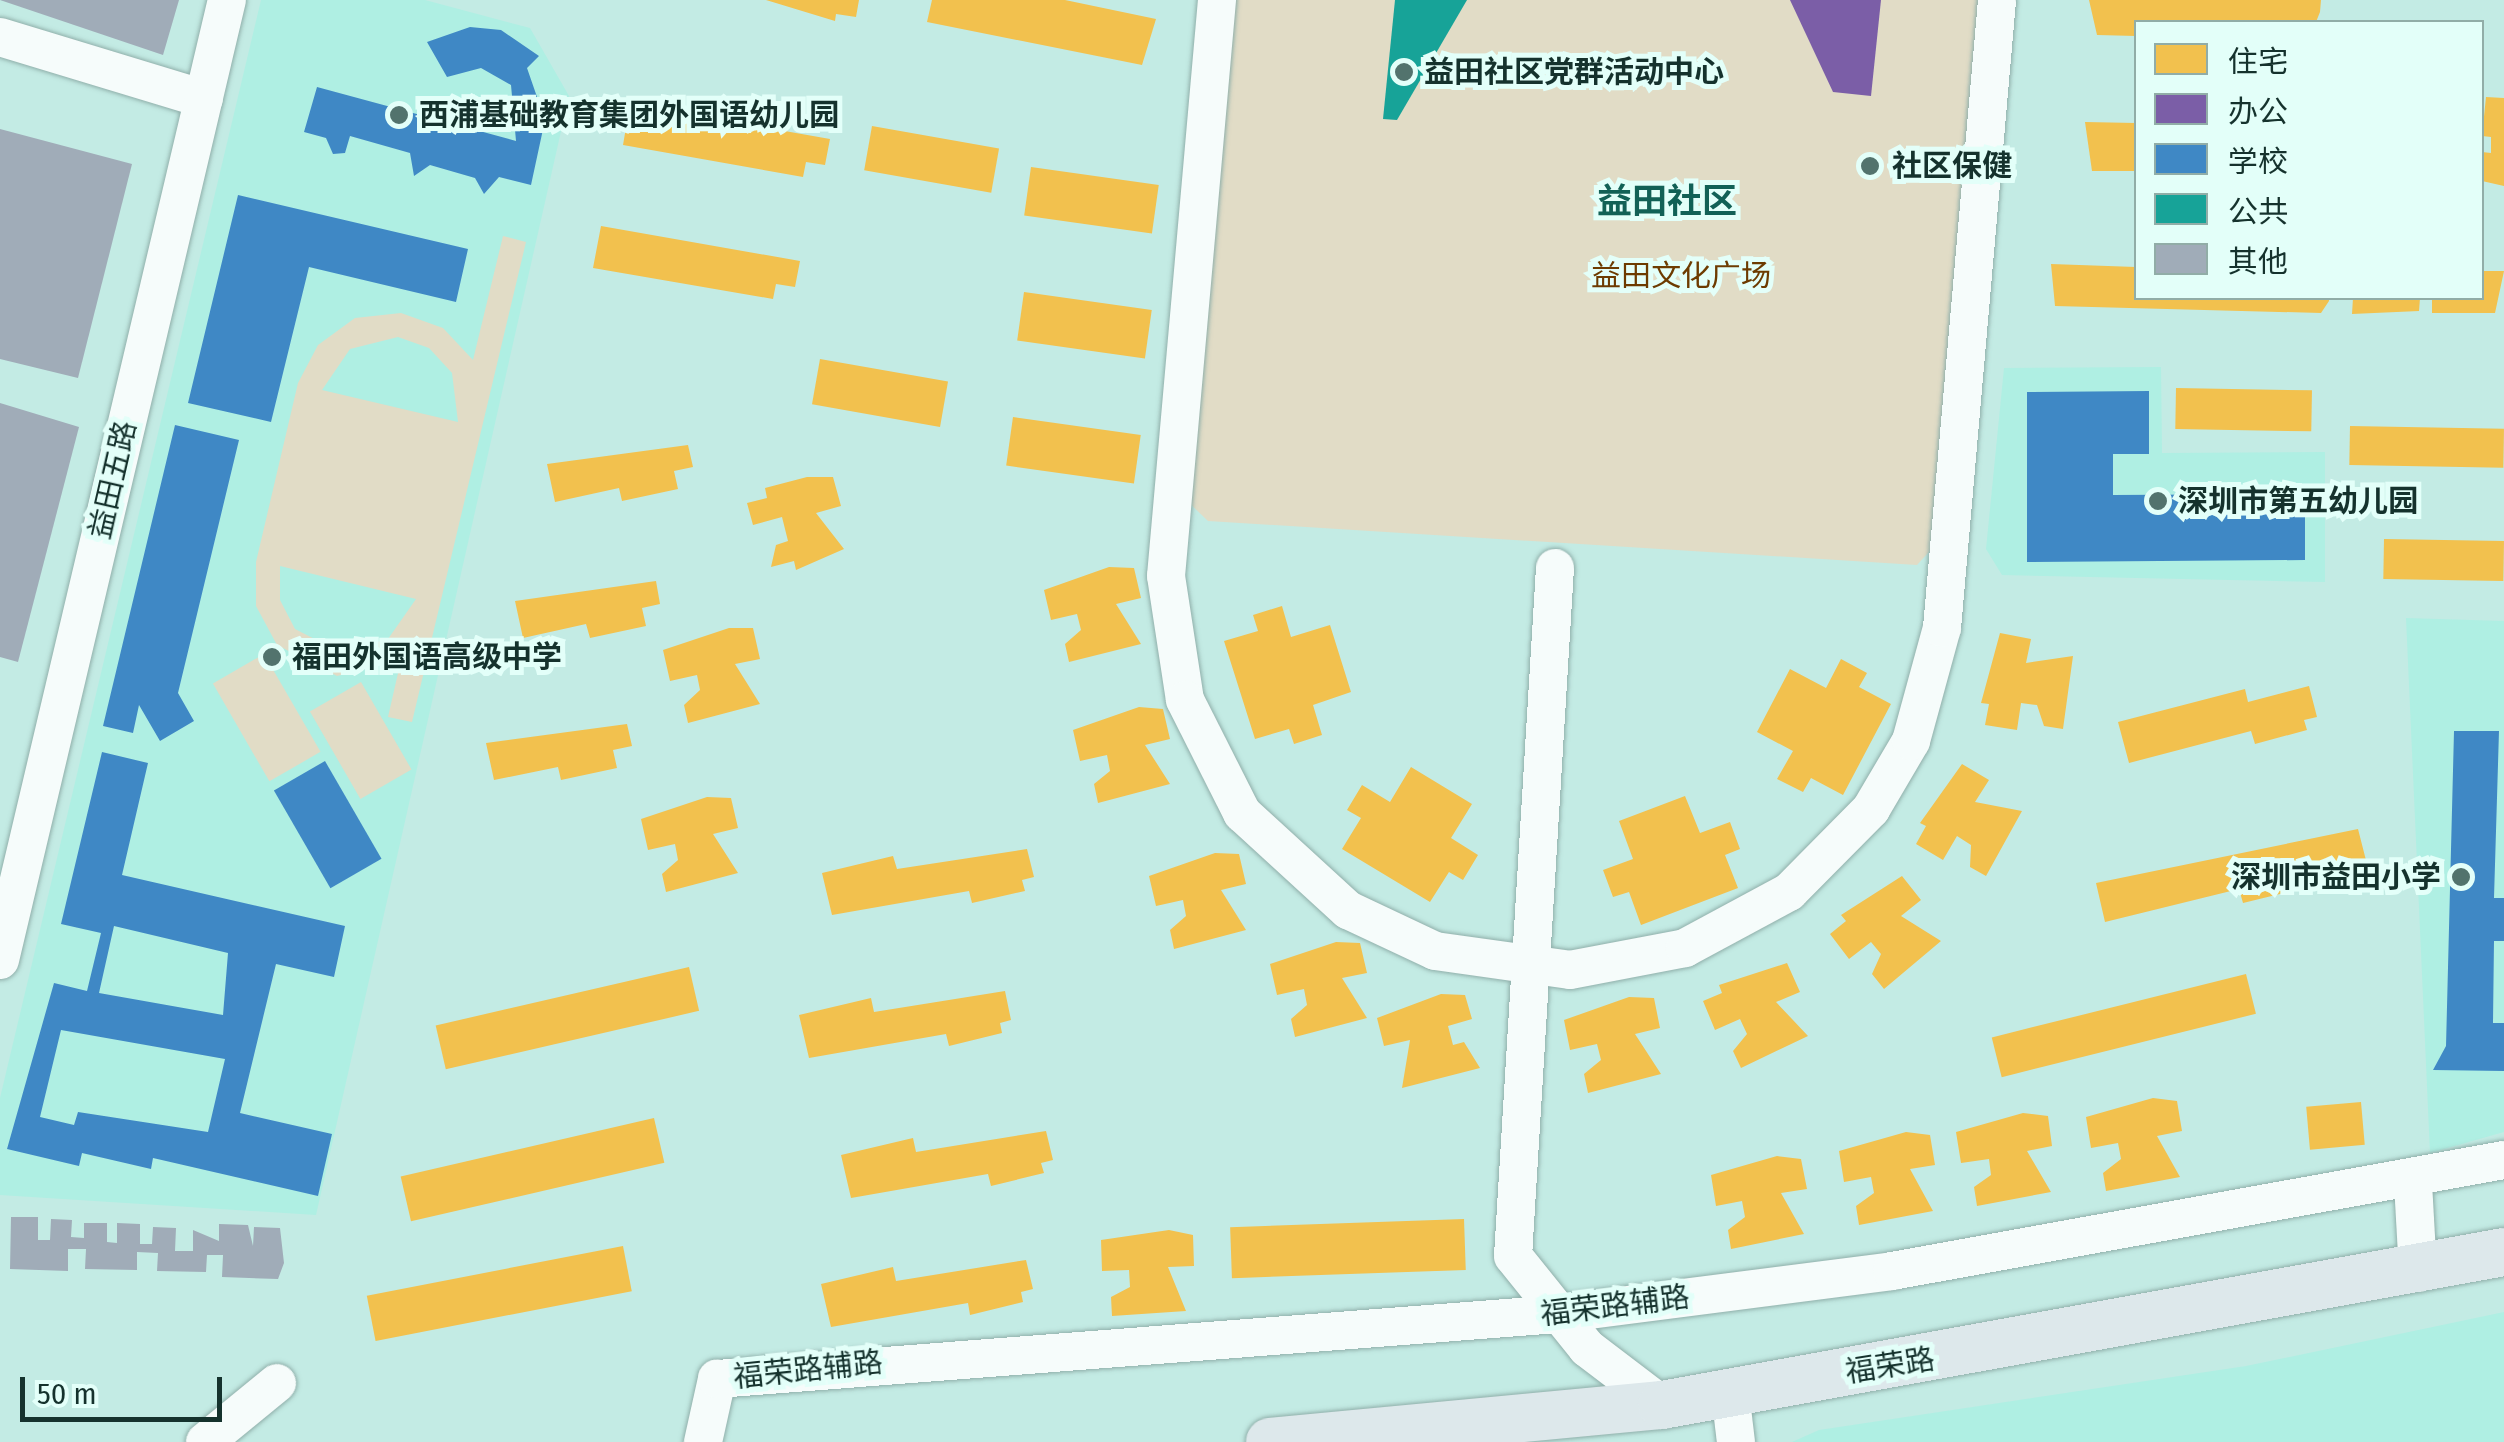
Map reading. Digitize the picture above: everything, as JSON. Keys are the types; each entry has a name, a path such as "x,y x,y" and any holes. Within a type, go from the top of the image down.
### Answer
{"main road":[{"name":"福荣路","path":"1626,1442 2504,1252"},
{"name":"福荣路","path":"1270,1442 1662,1405 1733,1419 2504,1283"}],"street":[{"name":"益田五路","path":"0,960 227,0"},
{"path":"1217,0 1166,576 1184,700 1242,813 1308,882 1435,952 1530,969 1648,959 1756,914 1847,839 1910,741 1942,628 1998,0"},
{"path":"0,37 204,99"},
{"path":"1555,568 1512,1256 1558,1314 1662,1405"},
{"name":"福荣路辅路","path":"703,1442 717,1380 1558,1314 1892,1271 2413,1183 2504,1160"},
{"path":"2413,1183 2418,1272"},
{"path":"205,1442 277,1384"}],"shaded area":[{"name":"福田外国语高级中学","path":"261,0 425,0 530,28 569,96 316,1215 0,1195 0,1098"},
{"name":"深圳市第五幼儿园","path":"2161,367 2162,453 2325,452 2325,582 2002,575 1986,549 2004,368"},
{"name":"深圳市益田小学","path":"2406,618 2504,621 2504,1132 2430,1153"},
{"path":"2504,1312 2504,1442 1792,1442 1819,1430 2246,1366"}],"green space":[{"name":"益田文化广场","path":"1226,0 1990,0 1946,533 1917,565 1208,521 1182,496"},
{"path":"503,236 526,242 412,722 388,717 401,660 337,676 277,645 256,606 256,562 298,383 318,345 355,318 401,313 443,328 473,360","holes":["398,337 429,348 452,373 458,422 322,390 350,349","280,566 416,599 388,639 340,652 295,629 280,600"]},
{"path":"264,654 320,752 269,781 213,684"},
{"path":"361,682 412,769 360,799 310,712"}],"building: 住宅":[{"path":"766,0 859,0 856,17 836,14 835,21"},
{"path":"932,0 1065,0 1156,19 1142,65 927,22"},
{"path":"2089,0 2321,0 2317,20 2134,20 2134,36 2097,35"},
{"path":"2486,97 2504,98 2504,186 2484,181 2484,152 2491,153 2491,137 2484,136"},
{"path":"630,104 830,139 825,165 806,162 803,177 623,145"},
{"path":"2085,122 2134,123 2134,171 2092,171"},
{"path":"872,126 999,148 991,193 864,170"},
{"path":"1031,167 1159,185 1152,233 1024,216"},
{"path":"601,226 800,261 795,287 776,284 773,299 593,268"},
{"path":"2051,264 2134,267 2134,300 2329,300 2321,313 2055,306"},
{"path":"2484,271 2504,271 2495,313 2432,313 2432,300 2484,300"},
{"path":"1024,292 1152,310 1145,358 1017,341"},
{"path":"2353,300 2420,300 2419,311 2352,314"},
{"path":"820,359 948,382 940,427 812,404"},
{"path":"2176,388 2312,390 2311,431 2175,429"},
{"path":"1013,417 1141,435 1134,483 1006,466"},
{"path":"2350,426 2504,429 2503,468 2349,465"},
{"path":"688,445 693,467 674,471 678,489 622,501 619,488 555,502 547,464"},
{"path":"807,477 833,477 841,506 816,513 844,549 796,570 794,561 771,567 776,545 788,541 782,517 753,525 747,503 767,498 765,488"},
{"path":"2384,539 2504,541 2503,581 2383,579"},
{"path":"1109,567 1134,568 1141,598 1116,604 1141,644 1069,662 1065,644 1081,630 1077,614 1051,620 1044,590"},
{"path":"656,581 660,604 642,608 646,626 590,638 586,624 523,638 515,601"},
{"path":"1282,606 1291,637 1330,625 1351,692 1313,705 1322,735 1294,744 1289,729 1255,739 1224,641 1258,631 1253,615"},
{"path":"729,628 753,628 760,659 735,664 760,704 688,723 684,705 700,690 697,675 670,681 663,650"},
{"path":"2000,633 2031,639 2026,663 2073,656 2063,729 2044,726 2037,705 2021,703 2017,730 1985,725 1989,704 1981,703"},
{"path":"1841,659 1867,673 1859,687 1891,704 1843,795 1811,778 1803,792 1777,779 1793,751 1757,732 1790,669 1826,688"},
{"path":"2309,686 2317,717 2304,720 2307,730 2255,744 2251,731 2129,763 2118,722 2245,689 2248,702"},
{"path":"1139,707 1163,709 1170,739 1145,745 1170,784 1098,803 1094,784 1110,771 1107,755 1080,761 1073,730"},
{"path":"627,724 632,746 613,750 617,768 561,780 558,767 494,780 486,743"},
{"path":"1962,764 1989,780 1975,802 2022,811 1986,876 1970,867 1971,845 1957,836 1943,860 1916,844 1926,826 1920,823"},
{"path":"1411,767 1472,804 1451,838 1478,855 1463,880 1449,872 1430,902 1342,849 1361,818 1347,810 1362,785 1390,802"},
{"path":"1685,796 1700,833 1730,822 1740,849 1725,855 1738,888 1641,925 1629,892 1613,897 1603,870 1633,859 1619,821"},
{"path":"707,797 731,798 738,828 713,834 738,873 666,892 662,874 678,860 675,844 648,850 641,819"},
{"path":"2358,829 2369,872 2243,903 2239,889 2105,922 2096,883"},
{"path":"1027,849 1034,877 1022,880 1025,891 972,903 969,891 832,915 822,873 893,856 897,869"},
{"path":"1215,853 1239,854 1246,884 1221,890 1246,930 1174,949 1170,930 1186,916 1183,900 1156,906 1149,876"},
{"path":"1902,876 1921,900 1901,916 1941,941 1884,989 1872,974 1881,954 1871,942 1849,959 1830,934 1846,921 1841,915"},
{"path":"1336,942 1360,943 1367,973 1342,978 1367,1018 1295,1037 1291,1019 1307,1005 1304,989 1277,995 1270,964"},
{"path":"1787,963 1800,992 1776,1002 1808,1036 1741,1068 1733,1051 1747,1034 1740,1019 1715,1030 1703,1001 1722,993 1719,985"},
{"path":"689,967 699,1011 446,1069 436,1025"},
{"path":"2246,974 2256,1014 2002,1077 1992,1037"},
{"path":"1005,991 1011,1020 1000,1023 1002,1033 949,1046 946,1034 809,1058 799,1015 871,998 874,1012"},
{"path":"1441,994 1465,995 1472,1019 1448,1026 1453,1045 1464,1042 1480,1068 1402,1088 1410,1040 1384,1046 1377,1018"},
{"path":"1629,997 1654,998 1660,1028 1635,1034 1661,1074 1588,1093 1584,1074 1601,1060 1597,1044 1570,1050 1564,1020"},
{"path":"2153,1098 2177,1101 2182,1131 2157,1136 2180,1177 2106,1191 2103,1173 2121,1159 2118,1143 2091,1148 2086,1117"},
{"path":"2361,1102 2365,1145 2310,1150 2306,1107"},
{"path":"2023,1113 2048,1116 2052,1146 2027,1151 2051,1192 1977,1206 1974,1187 1991,1175 1989,1159 1961,1163 1956,1132"},
{"path":"654,1118 664,1163 411,1221 401,1176"},
{"path":"1046,1131 1053,1160 1041,1163 1044,1173 991,1186 988,1174 851,1198 841,1155 913,1138 916,1152"},
{"path":"1906,1132 1930,1135 1935,1165 1910,1169 1933,1211 1859,1225 1856,1206 1874,1193 1871,1177 1844,1182 1839,1151"},
{"path":"1777,1156 1801,1159 1807,1189 1781,1193 1804,1234 1731,1249 1728,1230 1745,1217 1742,1201 1716,1206 1711,1175"},
{"path":"1464,1219 1466,1270 1232,1278 1230,1227"},
{"path":"1169,1230 1193,1235 1194,1266 1168,1267 1186,1311 1112,1316 1111,1297 1130,1287 1129,1270 1102,1271 1101,1240"},
{"path":"623,1246 632,1291 376,1341 367,1296"},
{"path":"1026,1260 1033,1289 1021,1292 1023,1302 970,1315 968,1303 831,1327 821,1284 893,1267 896,1281"}],"building: 办公":[{"path":"1790,0 1881,0 1871,96 1833,92"}],"building: 学校":[{"path":"470,27 501,30 539,56 527,68 545,120 531,185 499,177 484,194 475,178 430,165 414,176 410,153 350,136 345,153 333,154 326,138 304,132 317,87 516,141 511,85 481,68 447,77 427,42"},
{"path":"238,195 468,249 456,302 309,267 271,422 188,403"},
{"path":"2149,391 2149,454 2113,454 2113,495 2305,494 2305,560 2027,562 2027,392"},
{"path":"175,425 239,440 178,693 194,721 160,741 139,705 133,733 103,726"},
{"path":"2454,731 2499,731 2494,898 2504,898 2504,941 2494,941 2493,1023 2504,1023 2504,1071 2433,1070 2446,1046"},
{"path":"102,752 148,763 122,875 345,926 334,977 276,964 240,1113 332,1134 318,1196 153,1158 151,1169 82,1153 79,1166 7,1149 54,983 87,991 101,933 61,924","holes":["114,926 228,953 223,1015 99,993","61,1030 225,1059 208,1132 78,1112 74,1125 40,1117"]},
{"path":"325,761 382,859 330,888 274,790"}],"building: 公共":[{"name":"益田社区党群活动中心","path":"1395,0 1467,0 1397,120 1383,119"}],"building: 其他":[{"path":"0,0 179,0 163,55"},
{"path":"0,129 132,164 78,378 0,359"},
{"path":"0,403 79,427 18,662 0,657"},
{"path":"11,1217 38,1217 38,1240 50,1240 51,1219 72,1220 71,1237 84,1238 84,1223 107,1223 107,1242 117,1243 117,1223 140,1224 140,1244 152,1244 153,1227 176,1228 175,1251 193,1251 193,1230 219,1241 219,1224 248,1225 253,1246 254,1227 280,1228 284,1263 278,1279 222,1277 223,1255 207,1255 206,1272 157,1271 158,1253 137,1252 137,1270 85,1269 86,1249 68,1249 68,1271 10,1269"}],"place":[{"name":"益田社区党群活动中心","path":"1404,72"},
{"name":"西浦基础教育集团外国语幼儿园","path":"399,115"},
{"name":"社区保健","path":"1870,166"},
{"name":"深圳市第五幼儿园","path":"2158,501"},
{"name":"福田外国语高级中学","path":"272,657"},
{"name":"深圳市益田小学","path":"2461,877"}],"district":[{"name":"益田社区","path":"1667,201"}]}
